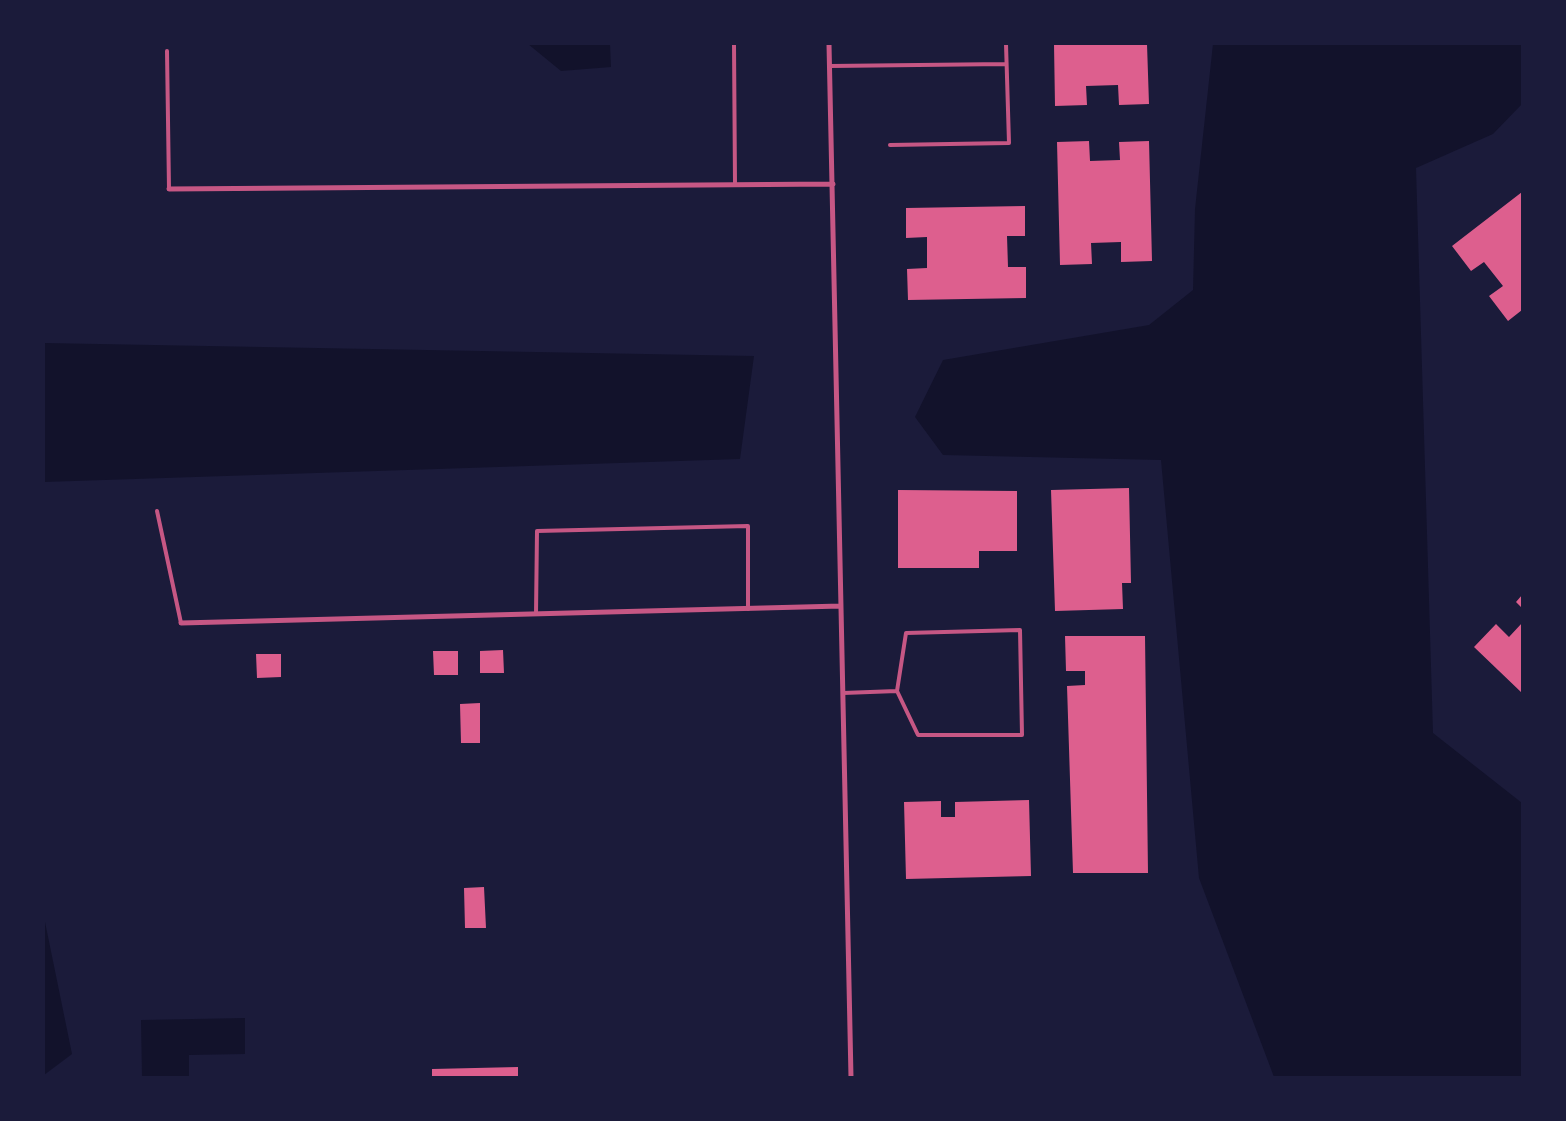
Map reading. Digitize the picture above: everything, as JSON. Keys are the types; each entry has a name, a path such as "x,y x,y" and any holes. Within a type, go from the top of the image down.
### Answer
{"street":[{"path":"829,44 851,1077"},
{"path":"169,190 833,184"},
{"path":"181,623 842,606"}],"lane":[{"path":"734,44 735,184"},
{"path":"890,145 1009,143 1006,44"},
{"path":"167,51 169,190"},
{"path":"830,66 1006,64"},
{"path":"156,511 181,623"},
{"path":"536,614 537,531 748,526 748,609"},
{"path":"1020,630 1022,734 918,736 897,691 906,633 1020,630"},
{"path":"843,693 897,691"}],"shaded area":[{"path":"528,44 610,44 611,67 561,71"},
{"path":"1213,44 1522,44 1522,104 1493,134 1416,168 1433,733 1522,803 1522,1077 1274,1077 1199,878 1161,460 943,455 915,417 943,360 1149,325 1193,290 1195,209"},
{"path":"44,343 754,356 740,459 44,482"},
{"path":"44,917 72,1054 44,1075"},
{"path":"245,1018 245,1054 189,1055 189,1077 142,1077 141,1020"}],"building":[{"path":"1054,44 1147,44 1149,104 1119,105 1118,85 1086,86 1087,105 1055,106"},
{"path":"1089,141 1090,161 1120,160 1119,142 1149,141 1152,261 1121,262 1121,242 1091,243 1092,264 1060,265 1057,142"},
{"path":"1522,192 1522,310 1508,321 1489,296 1503,286 1484,262 1471,271 1452,246"},
{"path":"1025,206 1025,236 1007,236 1008,267 1026,267 1026,298 908,300 907,269 927,268 927,237 906,238 906,208"},
{"path":"1129,488 1131,583 1122,583 1123,609 1055,611 1051,490"},
{"path":"898,490 1017,491 1017,551 979,551 979,568 898,568"},
{"path":"1522,595 1522,608 1516,602"},
{"path":"1522,623 1522,693 1474,647 1496,624 1509,637"},
{"path":"1065,636 1145,636 1148,873 1073,873 1067,686 1085,685 1085,671 1066,671"},
{"path":"503,650 504,673 480,673 480,651"},
{"path":"433,651 458,651 458,675 434,675"},
{"path":"256,654 281,654 281,677 257,678"},
{"path":"480,703 480,743 461,743 460,704"},
{"path":"1029,800 1031,876 906,879 904,802 941,801 941,817 955,817 955,802"},
{"path":"484,887 486,928 465,928 464,888"},
{"path":"518,1067 518,1077 432,1077 432,1069"}]}
